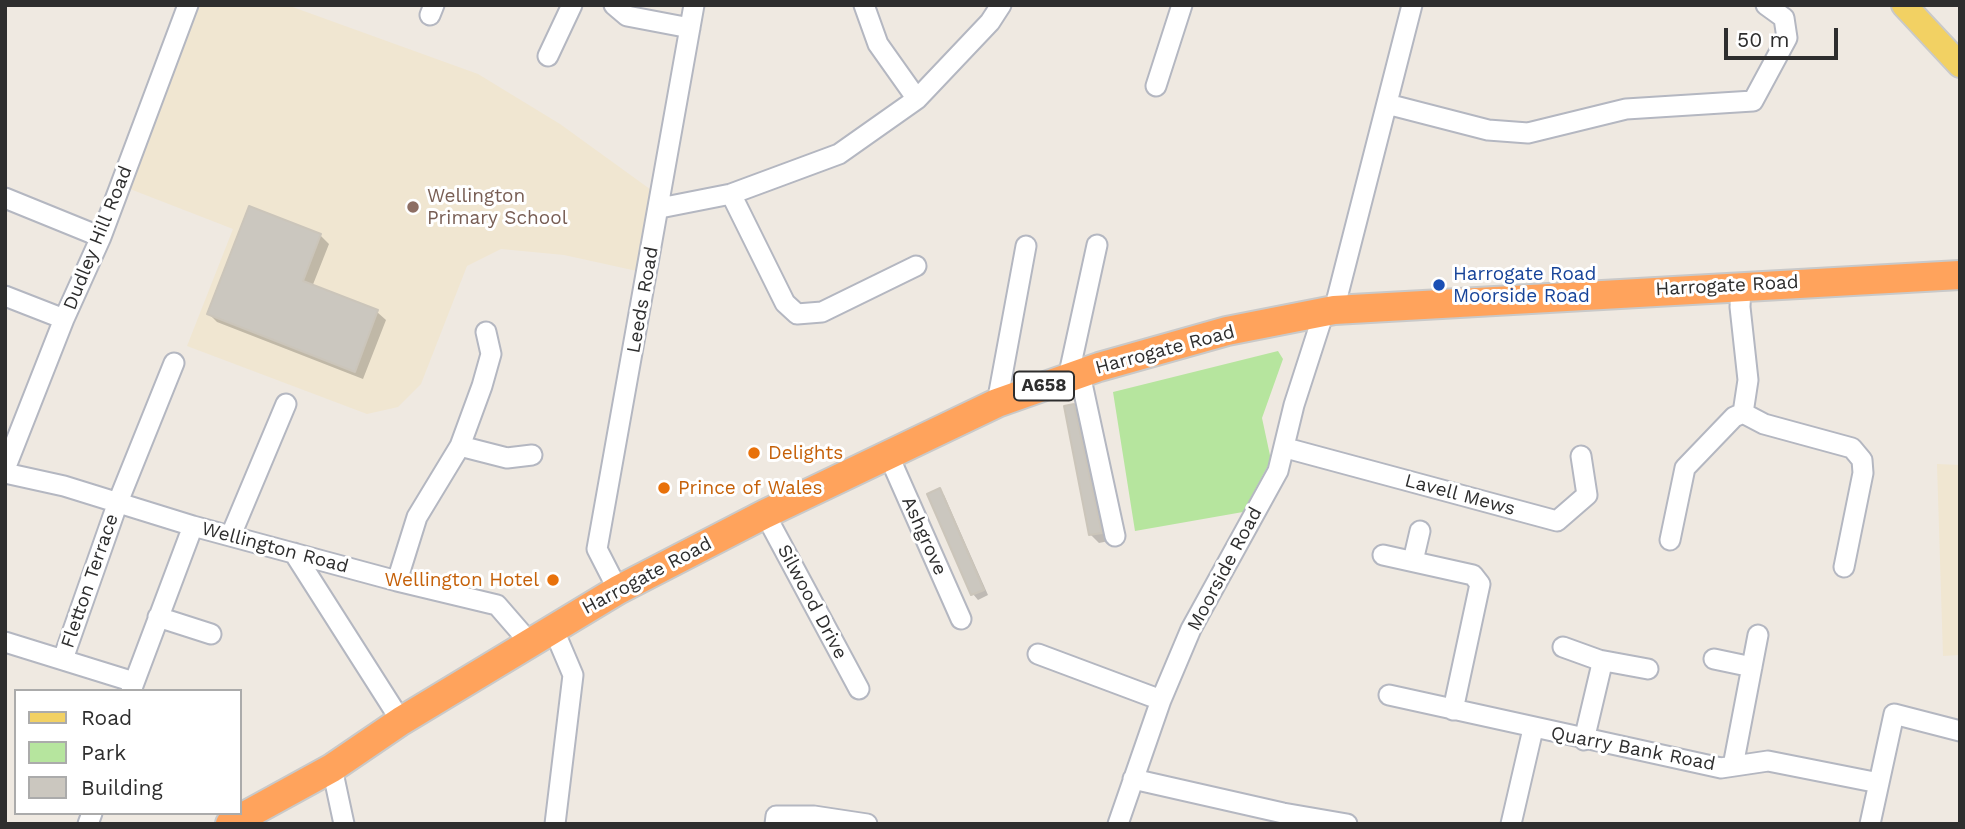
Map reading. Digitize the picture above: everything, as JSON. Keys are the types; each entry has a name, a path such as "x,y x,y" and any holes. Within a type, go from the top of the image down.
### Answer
{"highway":[{"name":"Harrogate Road","path":"230,824 332,768 401,720 618,590 888,454 997,403 1074,376 1227,331 1329,311 1741,285 1960,275"}],"main road":[{"path":"1904,5 1960,65"}],"street":[{"name":"Dudley Hill Road","path":"5,471 64,319 101,237 188,5"},
{"path":"548,56 572,5"},
{"path":"614,5 627,16 690,28"},
{"name":"Leeds Road","path":"618,590 597,549 660,208 694,5"},
{"path":"864,5 878,44 917,99"},
{"path":"660,208 731,194 839,154 917,99 990,22 1001,5"},
{"path":"1156,86 1182,5"},
{"name":"Moorside Road","path":"1118,824 1161,700 1191,629 1278,471 1286,448 1294,405 1329,311 1412,5"},
{"path":"1387,104 1488,130 1528,133 1626,109 1753,101 1787,38 1784,18 1766,5"},
{"path":"731,194 785,303 797,314 822,312 916,266"},
{"path":"5,198 101,237"},
{"path":"1097,245 1074,376 1115,536"},
{"path":"997,403 1026,246"},
{"path":"1741,285 1740,307 1748,380 1743,413"},
{"path":"5,296 64,319"},
{"path":"397,581 417,517 460,446 491,354 486,332"},
{"name":"Fletton Terrace","path":"63,659 118,502 174,363"},
{"path":"231,535 286,404"},
{"path":"1671,540 1685,468 1734,417 1743,413"},
{"path":"1743,413 1764,424 1853,448 1861,460 1863,473 1844,567"},
{"path":"460,446 507,458 532,455"},
{"name":"Lavell Mews","path":"1286,448 1557,521 1587,495 1581,456"},
{"name":"Ashgrove","path":"888,454 961,619"},
{"name":"Wellington Road","path":"5,471 118,502 192,526 497,605 542,636"},
{"name":"Silwood Drive","path":"765,514 859,689"},
{"path":"5,642 63,659 132,686 192,526"},
{"path":"1413,561 1420,531"},
{"path":"294,552 401,720"},
{"path":"1383,555 1473,575 1480,584 1453,710"},
{"path":"158,617 211,634"},
{"path":"1732,766 1758,635"},
{"path":"542,636 573,675 555,824"},
{"path":"1563,647 1599,660 1648,669"},
{"path":"1038,654 1161,700"},
{"path":"1714,659 1752,667"},
{"path":"1584,740 1601,668 1599,660"},
{"name":"Quarry Bank Road","path":"1389,695 1533,729 1721,768 1768,761 1879,783"},
{"path":"1870,824 1894,714 1960,731"},
{"path":"1511,824 1533,729"},
{"path":"332,768 344,824"},
{"path":"1133,779 1282,819 1347,824"},
{"path":"775,824 776,816 814,816 867,824"}],"shaded area":[{"name":"Wellington Primary School","path":"198,5 287,5 478,74 560,124 654,192 637,271 564,255 501,249 467,266 421,384 398,407 367,414 187,346 233,229 130,189"},
{"path":"1937,464 1960,465 1960,655 1943,656"}],"green space":[{"path":"1278,351 1283,359 1262,418 1271,460 1243,512 1135,531 1113,392"}],"building":[{"path":"249,206 321,234 303,281 378,310 355,372 207,314"},
{"path":"1074,404 1102,533 1089,535 1064,406"},
{"path":"940,488 984,590 971,595 927,494"}],"place":[{"name":"Wellington Primary School","path":"413,207"},
{"name":"Harrogate Road Moorside Road","path":"1439,285"},
{"name":"Delights","path":"754,453"},
{"name":"Prince of Wales","path":"664,488"},
{"name":"Wellington Hotel","path":"553,580"}]}
